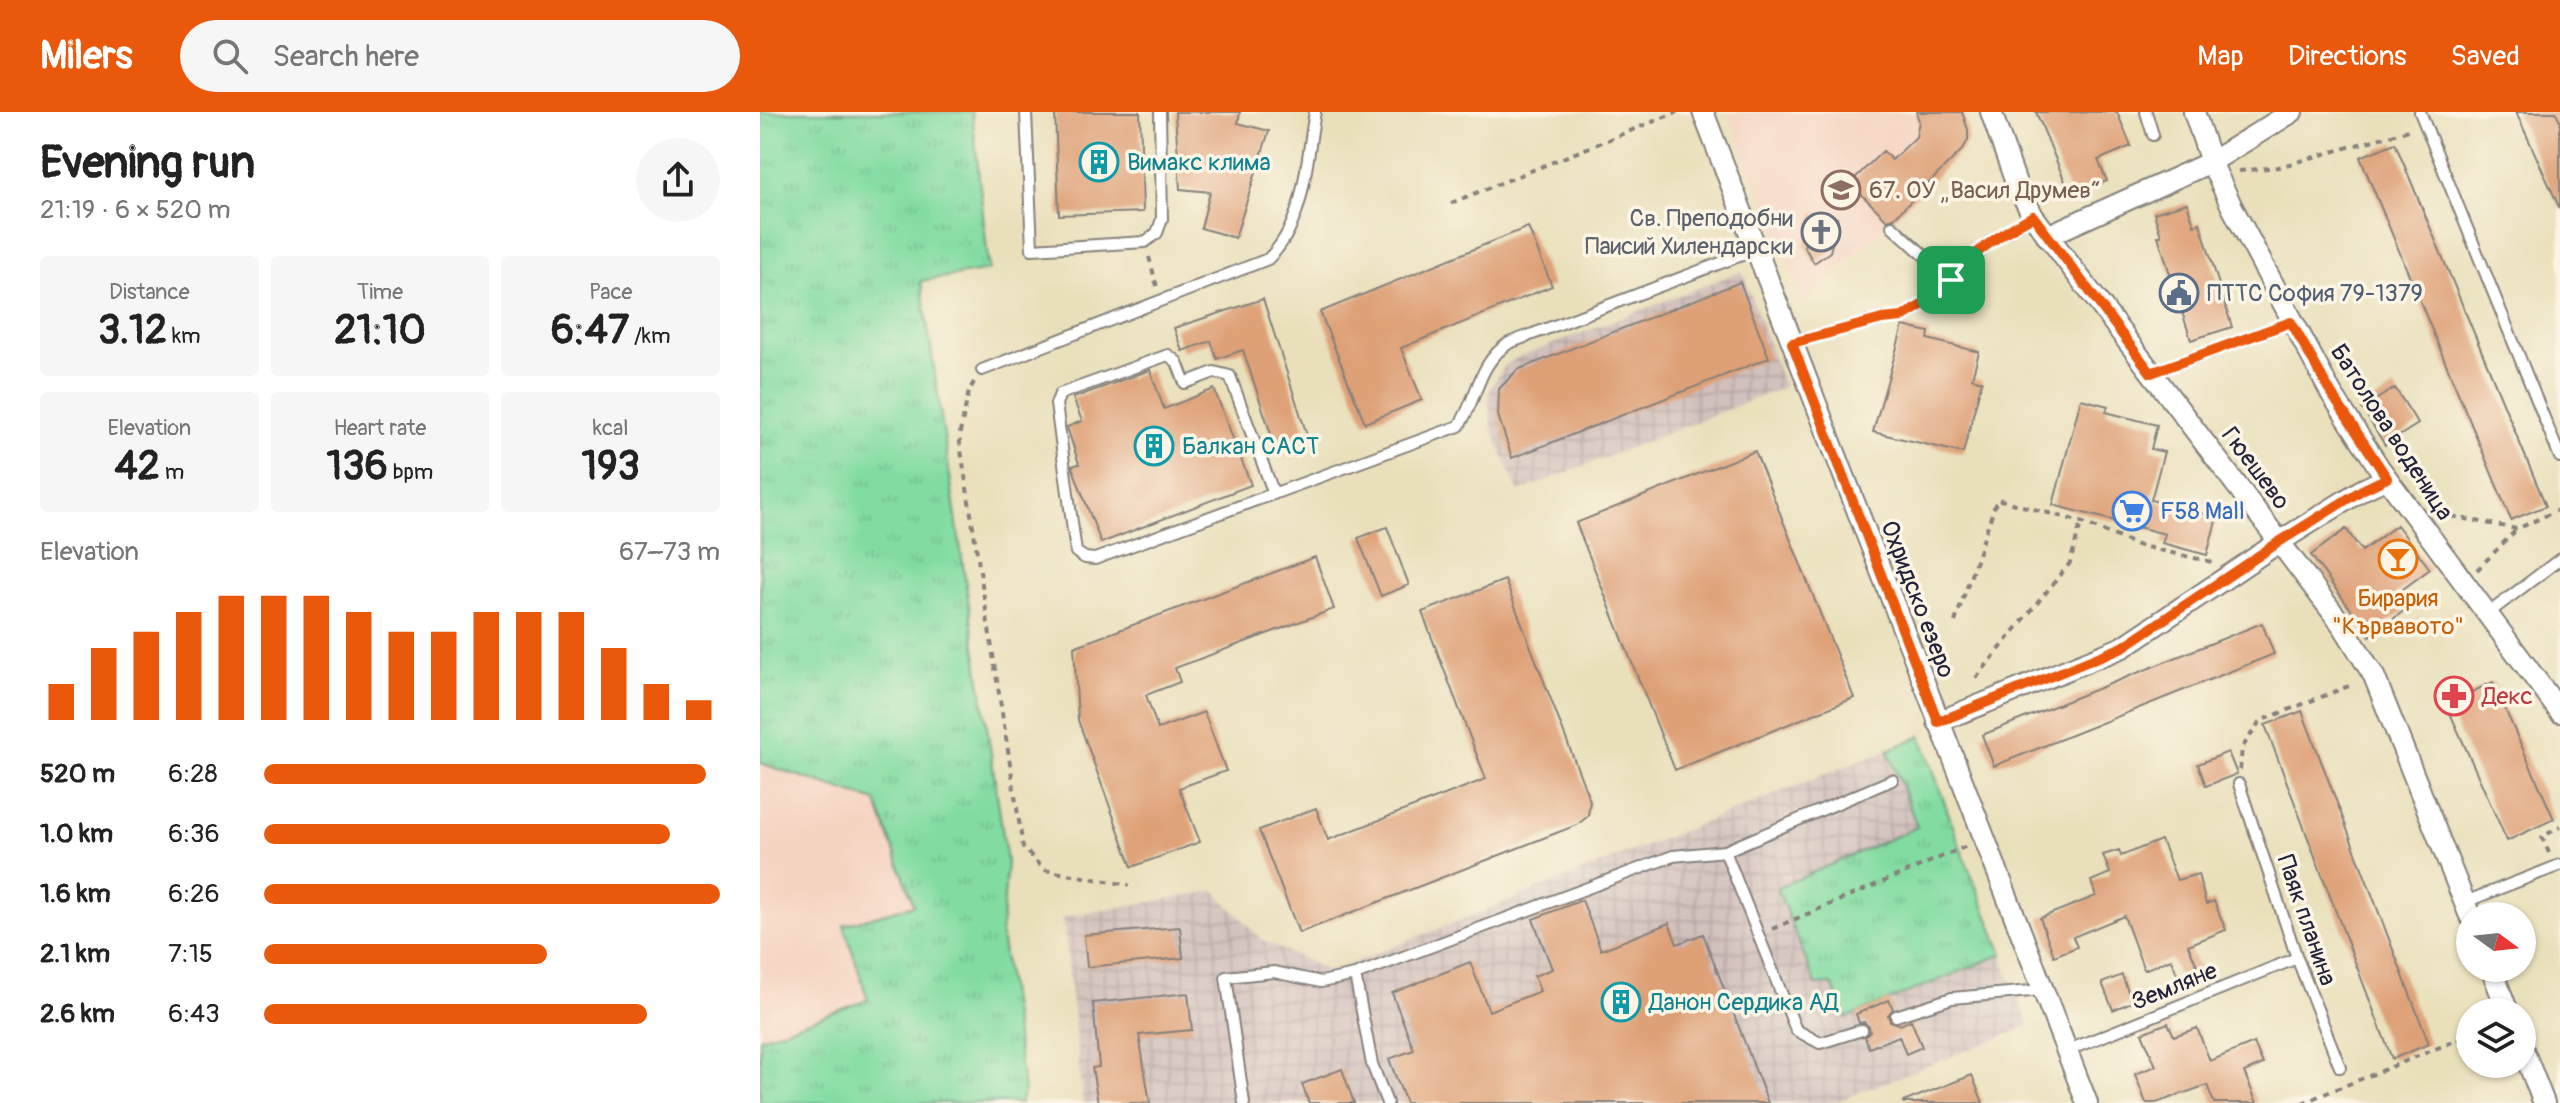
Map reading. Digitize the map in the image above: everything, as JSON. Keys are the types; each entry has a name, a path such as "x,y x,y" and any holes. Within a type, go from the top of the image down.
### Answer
{"street":[{"name":"Охридско езеро","path":"1703,112 2087,1103"},
{"name":"Гюешево","path":"1991,112 2016,183 2033,216 2343,626 2374,676 2465,902"},
{"name":"Батолова воденица","path":"2194,112 2211,162 2291,322 2331,393 2408,508 2560,712"},
{"path":"2047,236 2211,162 2292,112"},
{"path":"1938,722 2123,647 2279,542 2362,490 2387,478"},
{"path":"2534,1078 2544,1103"}],"lane":[{"path":"1026,112 1032,249 1145,242 1157,233 1162,219 1160,112"},
{"path":"982,370 1268,259 1281,246 1297,212 1315,112"},
{"path":"2146,112 2153,135"},
{"path":"2420,112 2560,457"},
{"path":"1892,226 1951,280 1990,242 2033,216"},
{"path":"1274,494 1230,376 1214,372 1185,383 1177,362 1168,355 1060,394 1056,404 1076,552 1085,558 1095,559 1274,494 1459,426 1470,410 1479,380 1494,353 1509,343 1755,250"},
{"path":"1792,343 1882,319"},
{"path":"2151,373 2291,322"},
{"path":"2486,615 2560,559"},
{"path":"1244,1103 1226,977 1274,972 1321,982 1355,975 1673,856 1725,851 1892,780"},
{"name":"Паяк планина","path":"2239,784 2297,958 2340,1067"},
{"path":"1725,851 1796,1030 1820,1043 1862,1030"},
{"path":"2482,902 2557,866"},
{"name":"Земляне","path":"2066,1051 2297,958"},
{"path":"1355,975 1372,1064 1387,1103"},
{"path":"1896,1016 1952,998 2043,990"}],"path":[{"path":"1451,203 1677,112"},
{"path":"2211,162 2235,171 2279,167 2425,125"},
{"path":"1145,242 1161,301"},
{"path":"1882,319 1902,317 1948,289 1951,280"},
{"path":"982,370 969,391 959,437 1023,847 1044,870 1129,885"},
{"path":"1955,622 1997,499 2081,522 2137,545 2239,569"},
{"path":"2408,508 2517,529"},
{"path":"2464,584 2517,529 2560,509"},
{"path":"1976,678 2070,563 2081,522"},
{"path":"2239,784 2242,748 2260,721 2374,676"},
{"path":"2557,866 2542,837 2560,827"},
{"path":"1759,934 1983,839"},
{"path":"2302,1103 2456,1041"}],"shaded area":[{"name":"67. ОУ „Васил Друмев“","path":"1728,112 1962,112 1968,140 1963,149 1889,223 1803,303"},
{"path":"1742,271 1784,387 1518,492 1492,428 1489,402 1490,388 1505,365"},
{"path":"1921,736 2029,1026 1832,1103 1083,1103 1063,917 1215,891 1261,939 1330,972"},
{"path":"760,763 876,801 914,906 869,1001 760,1038"}],"green space":[{"path":"760,112 972,112 989,270 921,281 1007,862 1001,935 1024,1091 1020,1103 760,1103 760,1038 868,1000 844,925 914,905 876,801 760,763"},
{"path":"1921,736 2003,954 1846,1018 1832,984 1816,985 1777,888 1917,827 1888,750"}],"building":[{"name":"Вимакс клима","path":"1055,112 1140,112 1143,212 1059,215"},
{"path":"1175,112 1240,112 1238,123 1269,131 1235,238 1201,228 1210,192 1180,189"},
{"path":"1916,112 1962,112 1968,140 1963,149 1894,218 1887,220 1850,183 1883,151 1892,160 1916,137 1919,121"},
{"path":"2036,112 2117,112 2131,146 2098,160 2107,181 2071,196"},
{"path":"2516,112 2556,112 2560,121 2560,209"},
{"path":"2395,143 2546,506 2511,520 2360,157"},
{"path":"2187,203 2194,225 2200,223 2232,327 2191,340 2158,236 2161,236 2154,213"},
{"name":"Св. Преподобни Паисий Хилендарски","path":"1814,213 1837,218 1837,225 1830,252 1814,263 1804,246"},
{"path":"1528,227 1552,286 1401,348 1422,400 1365,423 1320,312"},
{"path":"1740,282 1769,358 1512,458 1498,415 1499,389 1517,370"},
{"path":"1263,299 1308,438 1276,449 1243,350 1217,359 1211,341 1182,351 1174,328"},
{"path":"1903,326 1929,332 1928,339 1979,352 1972,378 1982,381 1963,453 1873,432"},
{"name":"Балкан САСТ","path":"1150,370 1164,409 1214,389 1251,485 1101,543 1072,466 1079,464 1067,427 1082,421 1073,398"},
{"path":"2395,388 2418,424 2385,445 2362,408"},
{"path":"2081,399 2108,406 2106,412 2157,425 2151,449 2164,452 2151,500 2217,517 2207,555 2162,543 2165,534 2053,505"},
{"path":"1755,451 1854,698 1675,770 1576,523"},
{"path":"2397,525 2430,569 2395,595 2405,610 2370,636 2311,555 2346,529 2362,551"},
{"path":"1387,527 1409,585 1381,596 1358,538"},
{"path":"1315,557 1334,609 1175,668 1180,682 1146,695 1158,729 1204,712 1226,771 1179,788 1200,842 1132,867 1078,720 1074,647"},
{"path":"1505,580 1590,801 1588,816 1577,825 1299,933 1259,830 1316,808 1328,840 1486,779 1422,612"},
{"path":"2262,623 2274,654 1994,766 1982,735"},
{"path":"2493,682 2554,819 2507,841 2446,704"},
{"path":"2302,711 2429,1044 2392,1059 2265,725"},
{"path":"2228,752 2237,774 2206,786 2198,764"},
{"path":"2161,840 2177,880 2198,874 2206,904 2214,901 2226,930 2188,945 2199,970 2179,978 2171,959 2144,970 2124,916 2073,937 2077,947 2054,956 2040,918 2096,896 2091,881 2110,873 2103,855 2119,850 2121,856"},
{"name":"Данон Сердика АД","path":"1582,900 1601,950 1669,923 1677,944 1703,934 1768,1103 1406,1103 1389,1059 1414,1050 1392,993 1470,962 1489,1011 1540,991 1534,976 1552,969 1533,919"},
{"path":"1180,927 1183,958 1087,967 1084,935"},
{"path":"2122,975 2132,1002 2113,1010 2102,983"},
{"path":"1188,993 1192,1030 1139,1035 1150,1103 1098,1103 1092,1068 1099,1067 1093,1003"},
{"path":"1889,1000 1893,1009 1888,1015 1890,1021 1900,1025 1911,1020 1922,1047 1906,1054 1899,1036 1869,1048 1865,1037 1870,1032 1869,1027 1864,1022 1859,1023 1856,1014"},
{"path":"2168,1023 2174,1036 2197,1028 2210,1061 2254,1043 2263,1064 2244,1072 2257,1103 2214,1103 2207,1085 2156,1103 2146,1103 2135,1074 2156,1066 2142,1033"},
{"path":"1342,1069 1354,1103 1309,1103 1302,1084"},
{"path":"1972,1075 1983,1103 1903,1102"}],"place":[{"name":"Вимакс клима","path":"1099,162"},
{"name":"67. ОУ „Васил Друмев“","path":"1841,190"},
{"name":"Св. Преподобни Паисий Хилендарски","path":"1821,232"},
{"name":"ПТТС София 79-1379","path":"2179,293"},
{"name":"Балкан САСТ","path":"1154,446"},
{"name":"F58 Mall","path":"2132,511"},
{"name":"Бирария \"Кървавото\"","path":"2398,559"},
{"name":"Декс","path":"2454,696"},
{"name":"Данон Сердика АД","path":"1621,1002"}],"route":[{"path":"2033,216 2151,373 2291,322 2331,393 2387,478 2362,490 2279,542 2123,647 1938,722 1792,343 1882,319 1902,317 1948,289 1951,280 1990,242 2033,216"}]}
